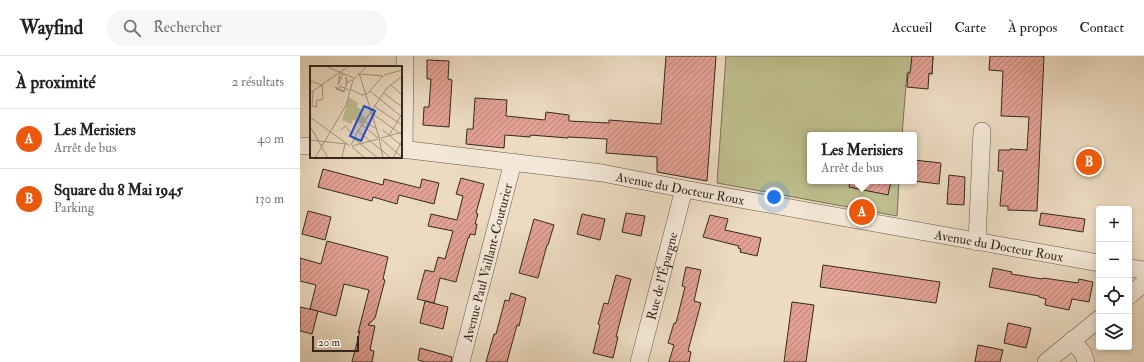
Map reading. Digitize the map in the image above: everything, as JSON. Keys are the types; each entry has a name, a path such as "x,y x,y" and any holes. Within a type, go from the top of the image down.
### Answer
{"street":[{"path":"402,149 405,56"},
{"path":"977,242 982,131"},
{"name":"Avenue du Docteur Roux","path":"402,149 602,173 1096,262"},
{"name":"Avenue Paul Vaillant-Couturier","path":"461,362 513,162"},
{"name":"Rue de l'Épargne","path":"639,362 684,189"},
{"path":"1132,268 1144,270"},
{"path":"1132,293 1144,283"},
{"path":"1046,362 1096,319"},
{"path":"1072,340 1083,353 1086,362"}],"shaded area":[{"path":"726,56 933,56 932,74 907,72 902,132 807,132 807,184 899,184 897,216 717,183"}],"building":[{"path":"666,56 716,56 707,181 657,172 657,157 606,153 607,139 505,135 504,148 466,144 467,129 473,129 475,98 507,100 506,116 545,120 546,112 569,115 569,121 609,123 609,120 661,124"},
{"path":"912,56 933,56 932,74 929,73 928,89 907,87 908,73 910,73"},
{"path":"990,56 1044,56 1037,211 1008,210 1008,206 1000,206 1003,171 998,171 999,150 1027,150 1029,117 1001,116 1003,71 989,70"},
{"path":"427,60 449,61 448,79 452,80 449,127 423,125 424,107 429,107 431,79 427,79"},
{"path":"917,160 941,163 939,184 917,181"},
{"path":"323,169 383,185 384,179 420,188 422,179 439,183 434,204 399,195 397,204 373,197 372,201 318,187"},
{"path":"949,175 965,177 964,205 947,204"},
{"path":"461,178 484,184 476,213 478,214 475,224 477,224 475,235 470,234 468,238 456,282 440,278 434,303 417,299 425,270 434,272 438,257 445,259 453,231 428,226 431,214 457,220 463,196 456,194"},
{"path":"850,184 890,184 888,195 849,187"},
{"path":"308,211 331,217 325,240 302,234"},
{"path":"626,213 645,216 641,236 622,232"},
{"path":"1041,213 1085,219 1083,232 1039,225"},
{"path":"582,214 605,219 600,240 577,234"},
{"path":"710,215 728,219 725,230 761,238 757,256 740,252 741,249 738,248 739,246 703,237"},
{"path":"534,219 554,225 538,278 519,273"},
{"path":"327,241 388,257 383,279 385,280 375,318 368,325 375,326 370,350 374,351 372,362 352,362 369,290 344,284 336,316 310,309 316,285 300,281 300,258 321,264"},
{"path":"823,265 940,282 936,303 820,287"},
{"path":"686,267 701,270 694,301 701,303 688,351 691,352 689,362 669,362 674,345 668,343 674,323 676,323 685,287 682,286"},
{"path":"993,268 1012,272 1011,274 1042,279 1078,283 1079,279 1093,282 1089,302 1072,299 1069,310 1045,305 1046,299 1039,296 989,287"},
{"path":"616,275 631,279 616,337 618,337 613,358 593,353 600,325 598,324 604,303 608,304"},
{"path":"511,293 526,298 519,326 517,325 507,362 486,362 494,334 496,334 505,300 509,301"},
{"path":"425,301 448,307 443,329 420,323"},
{"path":"792,302 814,305 806,362 784,362"},
{"path":"300,307 318,311 312,334 300,331"},
{"path":"1008,323 1031,328 1026,348 1004,343"},
{"path":"978,345 1003,350 1000,362 975,362"},
{"path":"420,348 452,357 451,362 425,362 418,360"}],"place":[{"name":"Square du 8 Mai 1945","path":"1089,162"},
{"name":"Les Merisiers","path":"862,212"}]}
